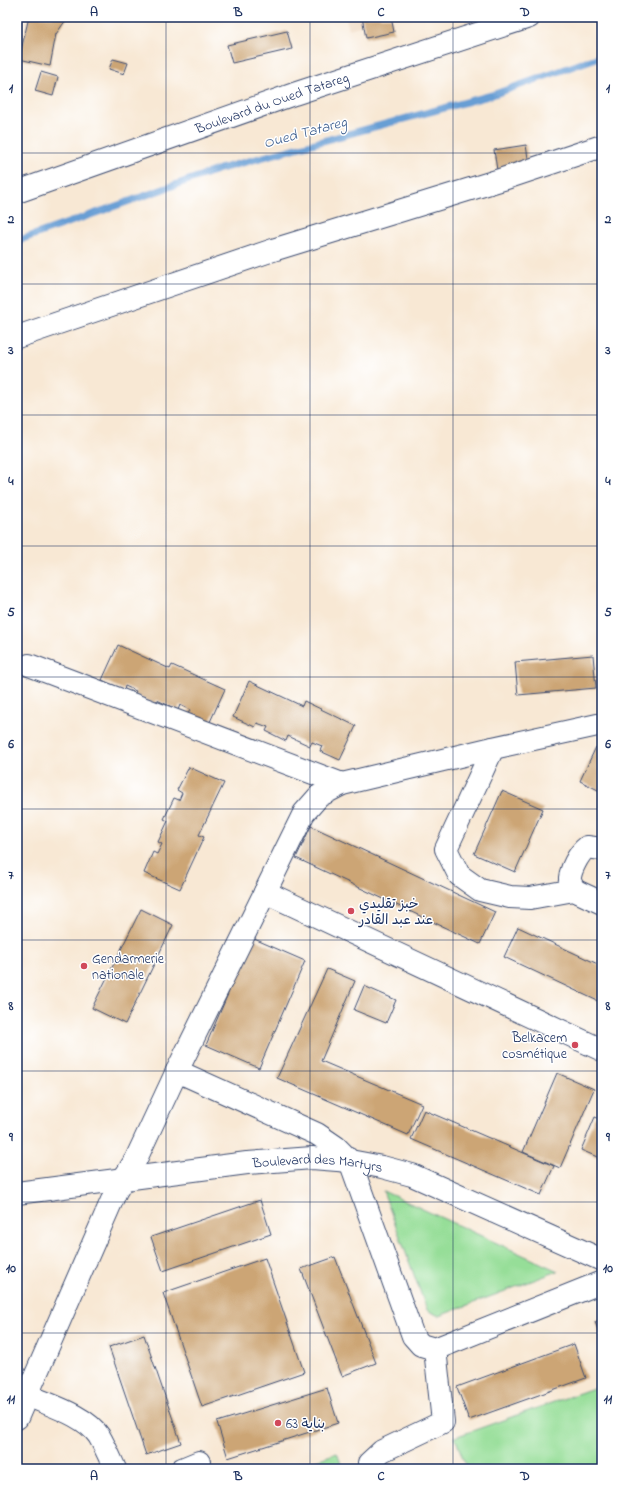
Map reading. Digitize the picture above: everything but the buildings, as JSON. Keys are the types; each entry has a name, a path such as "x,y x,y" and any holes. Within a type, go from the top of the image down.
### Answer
{"street":[{"name":"Boulevard du Oued Tatareg","path":"17,192 294,94 529,17"},
{"path":"17,337 276,248 495,181 602,146"},
{"path":"29,665 342,784"},
{"path":"17,1418 116,1191 136,1159 177,1071 304,813 319,796 342,784 602,724"},
{"path":"493,748 446,849 459,876 480,890 510,897 530,898 574,890 602,903"},
{"path":"574,890 570,882 570,873 583,851 587,847 602,849"},
{"path":"265,892 602,1050"},
{"path":"177,1071 317,1134 336,1147 350,1162 413,1336 421,1345 435,1349 602,1282"},
{"name":"Boulevard des Martyrs","path":"17,1193 247,1163 312,1158 350,1162 382,1167 412,1175 602,1260"},
{"path":"370,1469 370,1463 382,1451 443,1422 435,1349"},
{"path":"27,1395 78,1417 90,1427 98,1435 115,1469"}],"shaded area":[{"path":"345,17 389,17 349,29"}],"green space":[{"path":"383,1191 558,1271 439,1316 427,1310"},
{"path":"602,1385 602,1469 467,1469 455,1437"},
{"path":"337,1453 343,1469 290,1469"}],"waterway":[{"name":"Oued Tatareg","path":"17,241 220,169 492,95 602,56"}],"place":[{"name":"خبز تقليدي عند عبد القادر","path":"351,911"},
{"name":"Gendarmerie nationale","path":"84,966"},
{"name":"Belkacem cosmétique","path":"575,1045"},
{"name":"بناية 63","path":"278,1423"}]}
